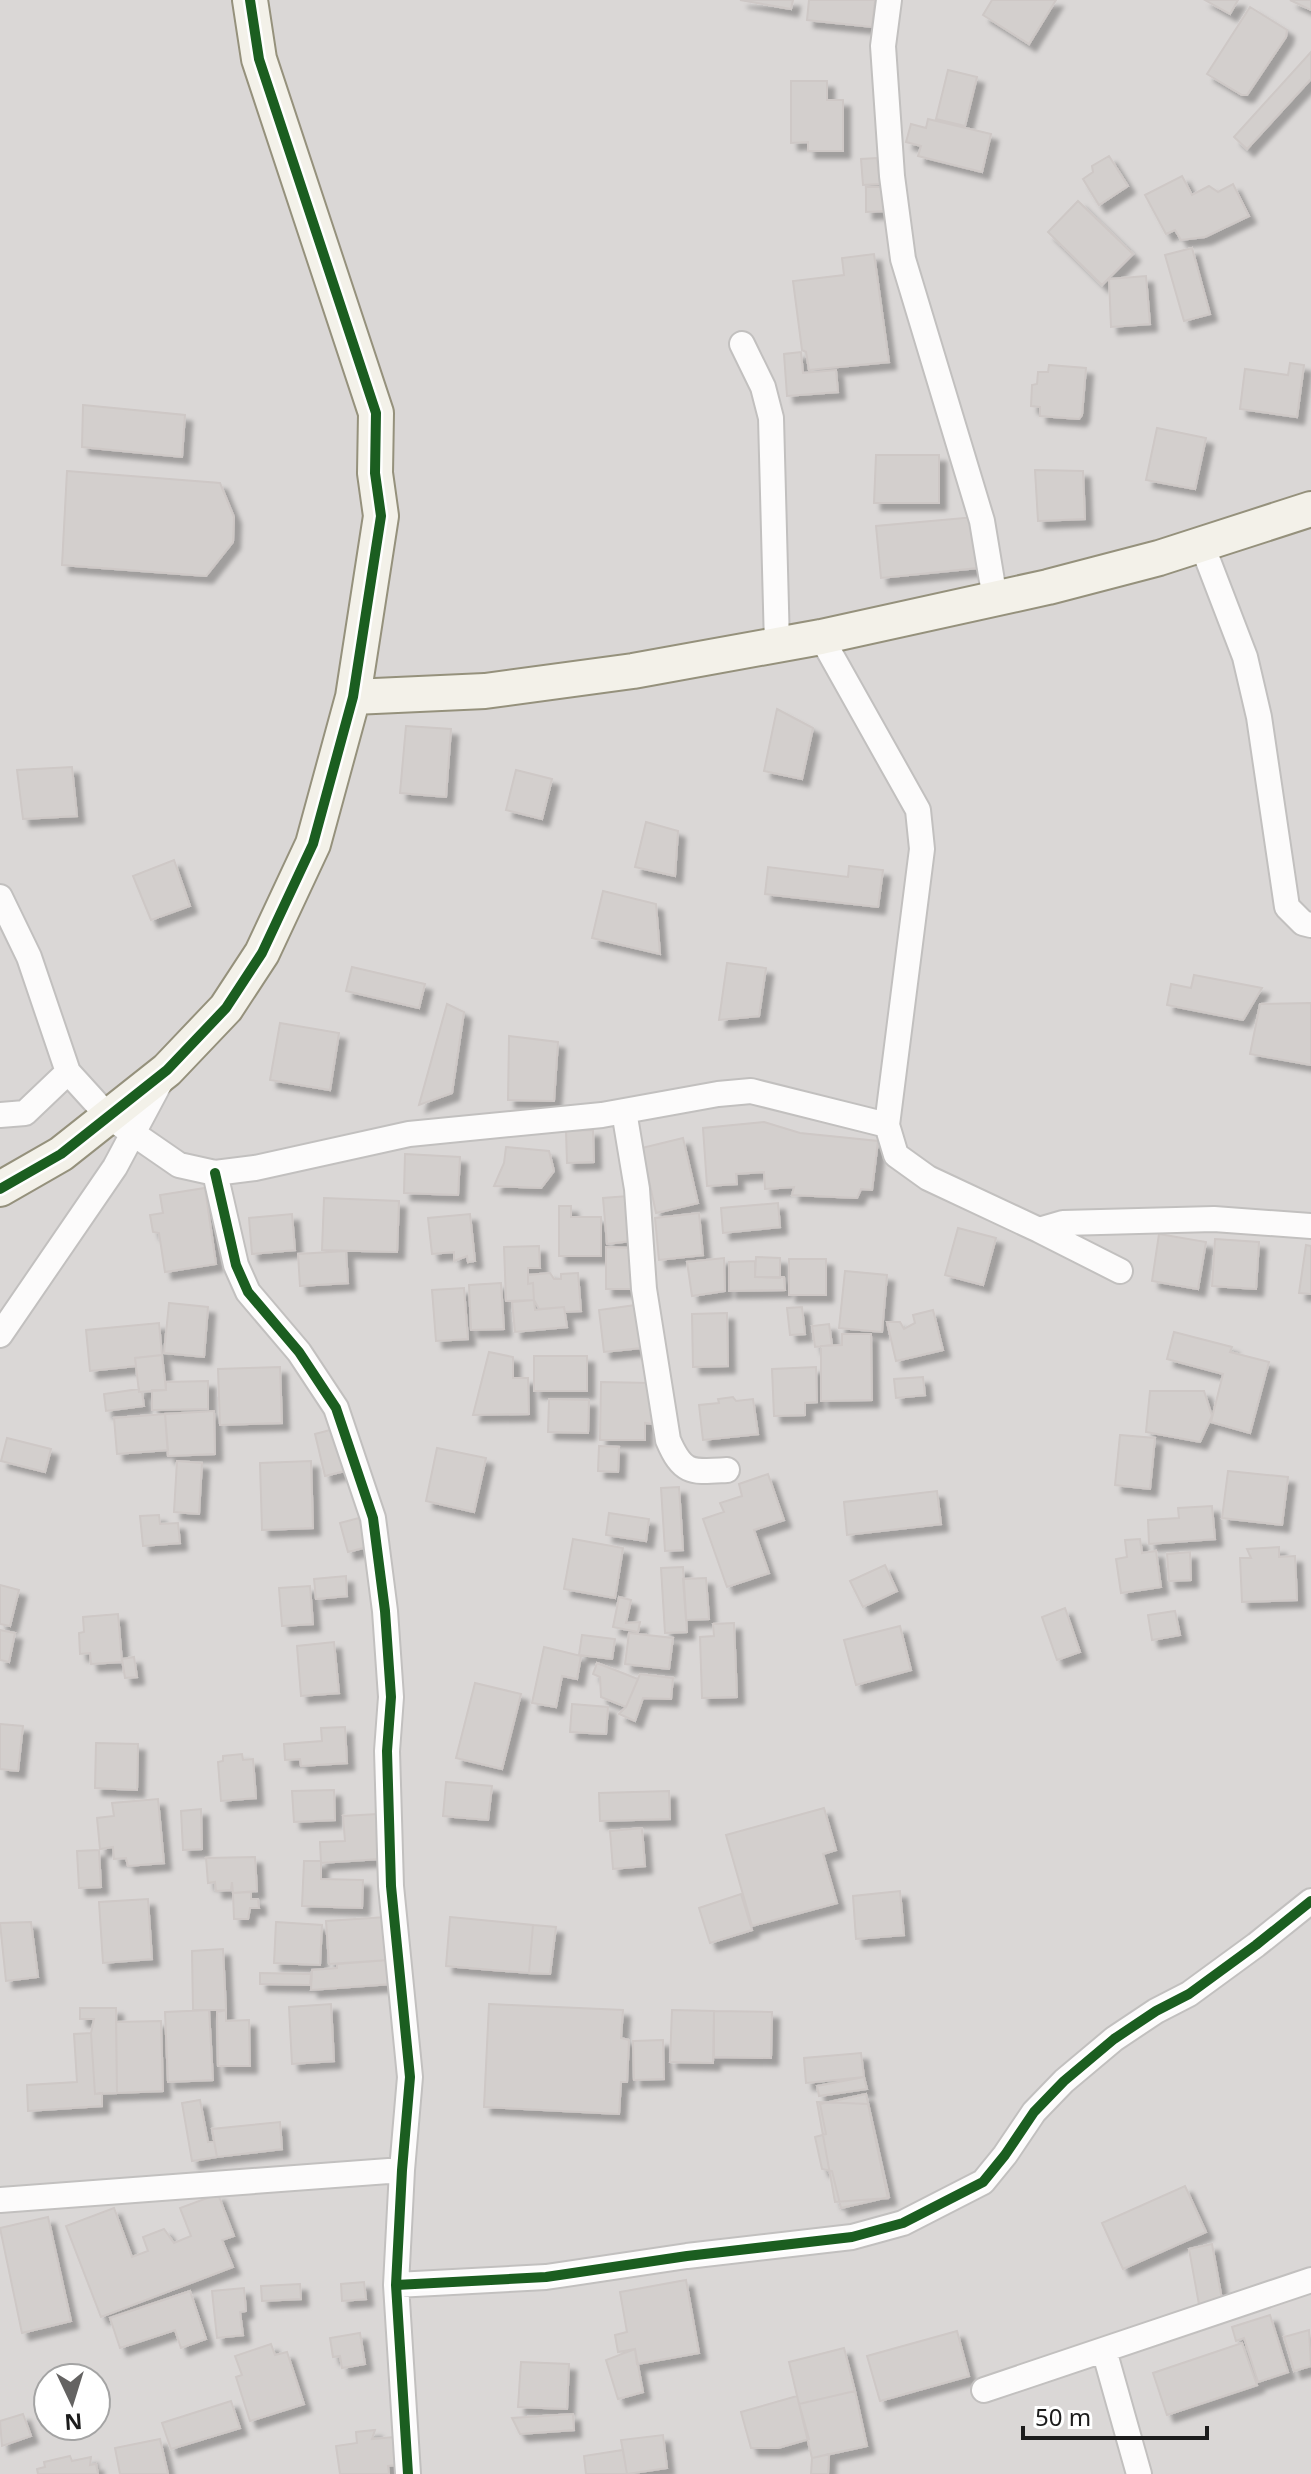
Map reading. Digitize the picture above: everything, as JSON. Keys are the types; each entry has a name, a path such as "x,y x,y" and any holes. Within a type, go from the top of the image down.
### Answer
{"street":[{"path":"0,1189 61,1154 121,1125 167,1070 226,1008 262,953 313,844 353,697 381,516 375,473 376,413 259,59 250,0"},
{"path":"889,0 883,46 892,176 903,259 982,521 995,599"},
{"path":"742,344 763,387 771,418 777,645"},
{"path":"353,697 485,691 633,671 821,637 995,599 1159,558 1311,509"},
{"path":"1202,545 1245,657 1259,717 1287,907 1303,923 1311,925"},
{"path":"821,637 918,810 922,849 887,1125 896,1155 928,1178 1120,1271"},
{"path":"0,897 29,957 68,1072 121,1125 179,1165 215,1173 255,1168 409,1134 624,1111 751,1091 887,1125"},
{"path":"0,1115 25,1113 68,1072"},
{"path":"624,1111 637,1189 644,1289 668,1440 678,1463 695,1472 727,1470"},
{"path":"0,1335 115,1167 121,1125"},
{"path":"215,1173 236,1265 248,1292 299,1352 336,1408 373,1518 391,1697 387,1751 391,1886 410,2077 396,2285 408,2474"},
{"path":"1039,1230 1063,1223 1214,1219 1311,1226"},
{"path":"396,2285 546,2277 687,2256 852,2237 903,2223 983,2182 1034,2112 1064,2081 1114,2039 1156,2011 1189,1994 1311,1901"},
{"path":"0,2200 402,2170"},
{"path":"984,2390 1311,2280"},
{"path":"1104,2350 1139,2474"}],"shaded area":[{"path":"0,0 1311,0 1311,2474 0,2474"}],"building":[{"path":"740,0 793,0 791,9"},
{"path":"809,0 875,0 872,27 807,20"},
{"path":"992,0 1056,0 1029,44 983,15"},
{"path":"1205,0 1238,0 1230,14"},
{"path":"1290,0 1311,0 1311,10"},
{"path":"1250,7 1287,30 1286,37 1247,95 1242,95 1207,74"},
{"path":"1311,52 1311,79 1247,149 1234,137"},
{"path":"948,70 977,77 965,126 936,119"},
{"path":"791,81 827,81 827,100 843,100 843,151 808,151 808,142 791,143"},
{"path":"928,119 991,134 982,172 918,156 921,146 906,142 911,124 926,128"},
{"path":"1109,156 1128,186 1099,205 1083,179 1093,172 1092,166"},
{"path":"877,158 880,184 863,185 861,159"},
{"path":"1182,176 1192,195 1209,186 1218,192 1233,184 1249,216 1205,237 1181,240 1175,230 1166,234 1145,195"},
{"path":"866,187 886,187 887,211 866,212"},
{"path":"1078,201 1133,254 1102,285 1048,232"},
{"path":"1192,248 1210,314 1184,321 1165,255"},
{"path":"874,254 889,362 809,370 806,352 802,350 793,281 844,275 842,258"},
{"path":"1146,276 1150,324 1111,327 1109,279"},
{"path":"801,352 803,373 836,370 838,392 787,396 784,354"},
{"path":"1290,363 1304,365 1297,417 1240,409 1245,369 1288,375"},
{"path":"1049,365 1086,368 1082,415 1079,419 1040,416 1040,407 1031,406 1032,385 1037,384 1038,372 1048,372"},
{"path":"83,405 185,415 182,457 82,447"},
{"path":"1157,428 1206,438 1195,489 1146,480"},
{"path":"876,455 939,455 939,503 874,503"},
{"path":"1035,470 1083,471 1085,519 1038,521"},
{"path":"67,471 220,483 234,517 233,542 206,576 62,565"},
{"path":"975,517 978,568 881,578 876,526"},
{"path":"777,709 813,728 802,779 764,771"},
{"path":"406,726 451,729 446,797 400,793"},
{"path":"72,767 77,816 23,819 17,770"},
{"path":"516,770 552,779 542,819 506,810"},
{"path":"646,822 678,831 675,876 635,867"},
{"path":"174,860 190,906 151,920 133,876"},
{"path":"849,866 883,870 878,907 765,894 768,867 848,877"},
{"path":"603,891 656,904 660,954 592,938"},
{"path":"727,963 766,968 759,1016 719,1020"},
{"path":"352,967 425,984 419,1008 346,991"},
{"path":"1194,975 1262,988 1243,1020 1167,1005 1171,984 1191,988"},
{"path":"1311,1003 1311,1065 1250,1054 1260,1004"},
{"path":"447,1004 464,1012 452,1093 419,1105"},
{"path":"280,1023 339,1033 330,1090 270,1080"},
{"path":"509,1036 558,1042 554,1101 508,1100"},
{"path":"764,1122 800,1133 878,1141 872,1190 861,1189 857,1198 792,1195 794,1187 765,1189 764,1172 736,1174 737,1184 707,1186 703,1128"},
{"path":"593,1130 594,1162 567,1163 566,1131"},
{"path":"683,1138 698,1203 656,1213 642,1148"},
{"path":"506,1147 549,1151 554,1171 541,1188 494,1186 504,1163"},
{"path":"405,1154 460,1157 458,1195 404,1193"},
{"path":"205,1188 216,1264 165,1272 159,1233 153,1232 150,1215 163,1213 160,1195"},
{"path":"628,1196 631,1241 607,1244 603,1198"},
{"path":"324,1198 399,1201 397,1252 322,1250"},
{"path":"778,1203 780,1227 723,1233 721,1208"},
{"path":"559,1206 571,1206 571,1217 601,1217 601,1256 559,1256"},
{"path":"699,1213 703,1255 659,1260 655,1218"},
{"path":"292,1214 295,1250 252,1254 249,1218"},
{"path":"470,1214 475,1261 468,1262 467,1256 454,1261 454,1252 432,1254 428,1218"},
{"path":"958,1228 996,1238 983,1285 945,1275"},
{"path":"1159,1234 1206,1242 1198,1289 1152,1281"},
{"path":"1215,1239 1259,1242 1256,1289 1212,1286"},
{"path":"1306,1245 1311,1246 1311,1294 1299,1293"},
{"path":"539,1246 540,1268 528,1268 528,1284 533,1283 534,1300 506,1301 504,1247"},
{"path":"606,1247 632,1248 632,1289 606,1289"},
{"path":"346,1251 348,1283 300,1286 298,1254"},
{"path":"756,1257 780,1258 780,1278 755,1277"},
{"path":"724,1258 725,1291 692,1296 687,1262"},
{"path":"789,1259 826,1259 826,1295 789,1295"},
{"path":"755,1261 755,1277 784,1277 785,1290 729,1291 729,1262"},
{"path":"845,1271 887,1275 882,1332 839,1328"},
{"path":"550,1273 554,1279 561,1279 561,1274 578,1273 581,1311 565,1312 564,1307 539,1309 534,1300 533,1283 528,1284 528,1275"},
{"path":"501,1283 504,1329 471,1330 469,1285"},
{"path":"464,1288 468,1339 436,1341 432,1290"},
{"path":"534,1300 535,1310 564,1307 567,1327 515,1332 512,1302"},
{"path":"169,1303 208,1307 204,1357 164,1353"},
{"path":"636,1305 641,1348 604,1352 599,1310"},
{"path":"802,1307 805,1334 790,1335 787,1308"},
{"path":"933,1310 943,1350 896,1361 887,1322 900,1322 904,1329 915,1323 913,1315"},
{"path":"727,1313 728,1366 693,1367 692,1314"},
{"path":"159,1323 162,1355 135,1358 136,1366 90,1371 86,1330"},
{"path":"829,1324 832,1345 815,1347 812,1326"},
{"path":"1174,1332 1232,1347 1230,1352 1269,1362 1250,1433 1211,1422 1223,1374 1167,1359"},
{"path":"842,1334 871,1334 872,1400 821,1401 821,1346 842,1345"},
{"path":"489,1352 513,1357 513,1378 528,1378 529,1414 473,1415"},
{"path":"162,1355 166,1390 139,1392 135,1358"},
{"path":"534,1356 587,1356 587,1391 534,1391"},
{"path":"280,1367 282,1423 220,1425 218,1369"},
{"path":"816,1367 817,1402 805,1403 805,1415 774,1416 772,1369"},
{"path":"923,1377 925,1395 896,1398 894,1379"},
{"path":"208,1381 208,1409 152,1410 152,1390 166,1390 166,1382"},
{"path":"601,1382 650,1383 650,1403 654,1403 653,1424 645,1423 645,1440 600,1440"},
{"path":"139,1389 144,1406 106,1411 104,1394"},
{"path":"1150,1391 1204,1391 1212,1416 1200,1442 1146,1432"},
{"path":"733,1397 736,1401 753,1399 758,1434 703,1440 699,1405 719,1403 718,1399"},
{"path":"549,1399 589,1400 588,1433 548,1432"},
{"path":"214,1411 215,1454 168,1456 165,1414"},
{"path":"165,1414 168,1450 117,1454 114,1418"},
{"path":"334,1429 345,1471 325,1476 315,1434"},
{"path":"1120,1435 1155,1438 1150,1489 1115,1485"},
{"path":"7,1438 51,1449 45,1472 1,1461"},
{"path":"599,1446 619,1447 618,1472 598,1471"},
{"path":"437,1448 486,1458 474,1512 426,1501"},
{"path":"177,1461 202,1463 199,1514 174,1512"},
{"path":"311,1461 313,1528 262,1530 260,1463"},
{"path":"1228,1471 1288,1477 1282,1525 1222,1518"},
{"path":"768,1474 784,1520 754,1530 769,1573 727,1587 703,1519 724,1512 720,1503 742,1496 739,1484"},
{"path":"679,1487 683,1550 665,1551 661,1488"},
{"path":"937,1491 941,1524 847,1535 844,1502"},
{"path":"1212,1506 1215,1539 1149,1544 1148,1520 1179,1518 1178,1508"},
{"path":"609,1513 649,1519 646,1541 606,1535"},
{"path":"159,1515 160,1524 178,1523 180,1543 143,1546 140,1516"},
{"path":"359,1518 367,1547 348,1552 340,1523"},
{"path":"573,1539 623,1548 615,1598 564,1589"},
{"path":"1140,1539 1142,1553 1156,1551 1161,1587 1121,1593 1116,1559 1127,1557 1125,1540"},
{"path":"1279,1547 1279,1557 1295,1556 1297,1600 1242,1602 1240,1558 1251,1558 1247,1549"},
{"path":"1190,1552 1191,1580 1169,1581 1167,1554"},
{"path":"885,1565 897,1591 863,1607 850,1581"},
{"path":"683,1567 687,1632 665,1633 661,1568"},
{"path":"346,1576 347,1596 316,1599 314,1579"},
{"path":"706,1578 709,1619 686,1620 683,1579"},
{"path":"0,1585 19,1590 10,1626 0,1624"},
{"path":"310,1586 313,1624 282,1626 279,1588"},
{"path":"619,1597 631,1600 626,1623 640,1622 638,1632 613,1627"},
{"path":"1065,1608 1080,1652 1057,1660 1042,1617"},
{"path":"1175,1611 1180,1635 1152,1640 1148,1615"},
{"path":"118,1614 122,1662 91,1664 90,1653 80,1654 79,1633 84,1632 83,1617"},
{"path":"734,1623 737,1697 702,1698 700,1637 714,1636 713,1624"},
{"path":"900,1626 911,1670 856,1685 844,1640"},
{"path":"0,1630 15,1633 9,1662 0,1660"},
{"path":"629,1633 673,1638 669,1669 625,1664"},
{"path":"582,1635 615,1639 612,1659 579,1655"},
{"path":"334,1642 339,1693 301,1696 297,1646"},
{"path":"544,1647 581,1656 577,1679 562,1676 556,1707 532,1703"},
{"path":"134,1657 137,1677 125,1678 122,1659"},
{"path":"597,1663 638,1679 626,1707 601,1697 600,1677 593,1674"},
{"path":"640,1674 673,1678 671,1699 643,1698 635,1721 619,1714 626,1707"},
{"path":"475,1683 521,1694 502,1769 456,1758"},
{"path":"572,1704 608,1707 606,1734 570,1732"},
{"path":"0,1724 23,1726 18,1771 0,1769"},
{"path":"345,1727 347,1763 301,1766 300,1759 285,1760 284,1744 322,1741 321,1728"},
{"path":"96,1743 138,1744 137,1790 95,1788"},
{"path":"242,1754 243,1760 253,1759 256,1798 221,1801 218,1762 223,1761 223,1756"},
{"path":"446,1782 492,1786 488,1820 443,1816"},
{"path":"334,1790 335,1820 294,1822 292,1791"},
{"path":"669,1791 670,1819 600,1821 599,1793"},
{"path":"158,1799 164,1863 128,1866 126,1858 114,1859 113,1847 100,1849 97,1818 114,1816 112,1803"},
{"path":"824,1808 836,1850 823,1854 837,1903 752,1926 726,1835"},
{"path":"201,1809 202,1849 183,1850 181,1811"},
{"path":"377,1814 380,1859 321,1863 320,1842 345,1841 343,1816"},
{"path":"642,1828 645,1866 613,1869 610,1831"},
{"path":"99,1850 101,1887 79,1888 77,1851"},
{"path":"255,1857 257,1891 233,1893 232,1882 231,1890 216,1891 215,1882 208,1883 206,1858"},
{"path":"304,1861 321,1861 321,1879 363,1880 362,1908 302,1906"},
{"path":"900,1891 904,1935 856,1939 853,1896"},
{"path":"251,1892 251,1899 258,1899 259,1908 250,1908 248,1919 234,1919 233,1893"},
{"path":"741,1894 752,1930 710,1943 699,1908"},
{"path":"148,1899 152,1959 103,1963 99,1902"},
{"path":"386,1917 389,1960 329,1964 326,1921"},
{"path":"450,1917 533,1925 529,1973 446,1966"},
{"path":"31,1922 38,1977 6,1981 0,1923"},
{"path":"276,1922 322,1925 320,1965 274,1963"},
{"path":"533,1925 556,1927 550,1974 529,1973"},
{"path":"223,1949 226,2010 193,2010 192,1951"},
{"path":"389,1960 391,1984 311,1990 312,1970 337,1968 337,1964"},
{"path":"260,1973 311,1974 310,1985 260,1984"},
{"path":"331,2004 334,2061 292,2064 289,2007"},
{"path":"489,2004 623,2010 621,2038 629,2040 627,2082 621,2082 619,2114 484,2107"},
{"path":"80,2008 116,2008 117,2093 95,2094 91,2033 94,2019 80,2019"},
{"path":"209,2010 213,2080 168,2082 165,2012"},
{"path":"226,2010 226,2021 249,2020 250,2066 218,2066 217,2012"},
{"path":"672,2010 714,2011 713,2063 670,2062"},
{"path":"714,2011 772,2012 771,2058 714,2057"},
{"path":"161,2021 163,2091 117,2093 116,2022"},
{"path":"91,2033 95,2094 102,2093 102,2106 28,2111 27,2085 77,2082 74,2034"},
{"path":"663,2040 664,2079 634,2080 633,2041"},
{"path":"861,2053 864,2077 806,2083 804,2058"},
{"path":"864,2077 867,2089 819,2096 817,2086"},
{"path":"866,2094 889,2197 841,2208 832,2171 822,2169 815,2137 826,2134 820,2104"},
{"path":"200,2100 208,2142 214,2141 217,2157 192,2161 182,2103"},
{"path":"817,2102 868,2104 888,2198 835,2202"},
{"path":"280,2122 282,2149 217,2157 212,2129"},
{"path":"1185,2186 1206,2232 1123,2269 1102,2223"},
{"path":"218,2194 234,2236 222,2240 233,2267 101,2317 66,2226 114,2208 132,2257 148,2251 143,2237 164,2229 174,2243 191,2236 180,2208"},
{"path":"48,2217 71,2321 22,2333 0,2228"},
{"path":"1212,2244 1223,2305 1200,2310 1189,2249"},
{"path":"686,2280 699,2353 637,2364 635,2349 618,2352 615,2335 627,2332 620,2292"},
{"path":"364,2282 366,2299 342,2301 341,2284"},
{"path":"300,2284 301,2299 262,2301 261,2286"},
{"path":"244,2288 246,2311 240,2312 243,2335 217,2338 212,2291"},
{"path":"190,2291 206,2339 181,2348 175,2330 120,2348 110,2318"},
{"path":"1270,2315 1288,2372 1258,2382 1244,2338 1236,2341 1232,2327"},
{"path":"1309,2330 1311,2366 1294,2371 1284,2337"},
{"path":"957,2331 969,2376 880,2401 867,2356"},
{"path":"360,2333 365,2364 342,2368 340,2356 333,2357 330,2338"},
{"path":"1242,2343 1257,2385 1167,2415 1153,2373"},
{"path":"271,2344 275,2355 287,2352 304,2404 250,2421 236,2377 242,2375 235,2356"},
{"path":"844,2348 855,2391 799,2404 789,2362"},
{"path":"635,2349 643,2392 618,2399 606,2360"},
{"path":"521,2362 569,2364 567,2409 518,2407"},
{"path":"855,2391 867,2446 812,2458 799,2404"},
{"path":"797,2396 809,2439 778,2448 751,2448 741,2412"},
{"path":"231,2401 240,2428 171,2449 162,2423"},
{"path":"23,2414 31,2436 2,2446 0,2421"},
{"path":"573,2414 574,2430 520,2434 512,2418"},
{"path":"375,2430 372,2439 394,2437 397,2465 388,2466 389,2474 340,2474 336,2446 357,2443 356,2432"},
{"path":"663,2435 667,2468 627,2474 621,2440"},
{"path":"160,2439 168,2474 120,2474 115,2448"},
{"path":"623,2450 627,2474 586,2474 584,2456"},
{"path":"829,2454 828,2474 811,2474 812,2458"},
{"path":"70,2456 72,2461 91,2457 90,2465 96,2464 98,2474 38,2474 37,2469 45,2467 44,2462"}],"cycle path":[{"path":"0,1189 61,1154 167,1070 226,1008 262,953 313,844 353,697 381,516 375,473 376,413 259,59 250,0"},
{"path":"215,1173 236,1265 248,1292 299,1352 336,1408 373,1518 385,1611 391,1697 387,1751 391,1886 410,2077 396,2285 408,2474"},
{"path":"396,2285 546,2277 687,2256 852,2237 903,2223 983,2182 1034,2112 1064,2081 1114,2039 1156,2011 1189,1994 1311,1901"}]}
